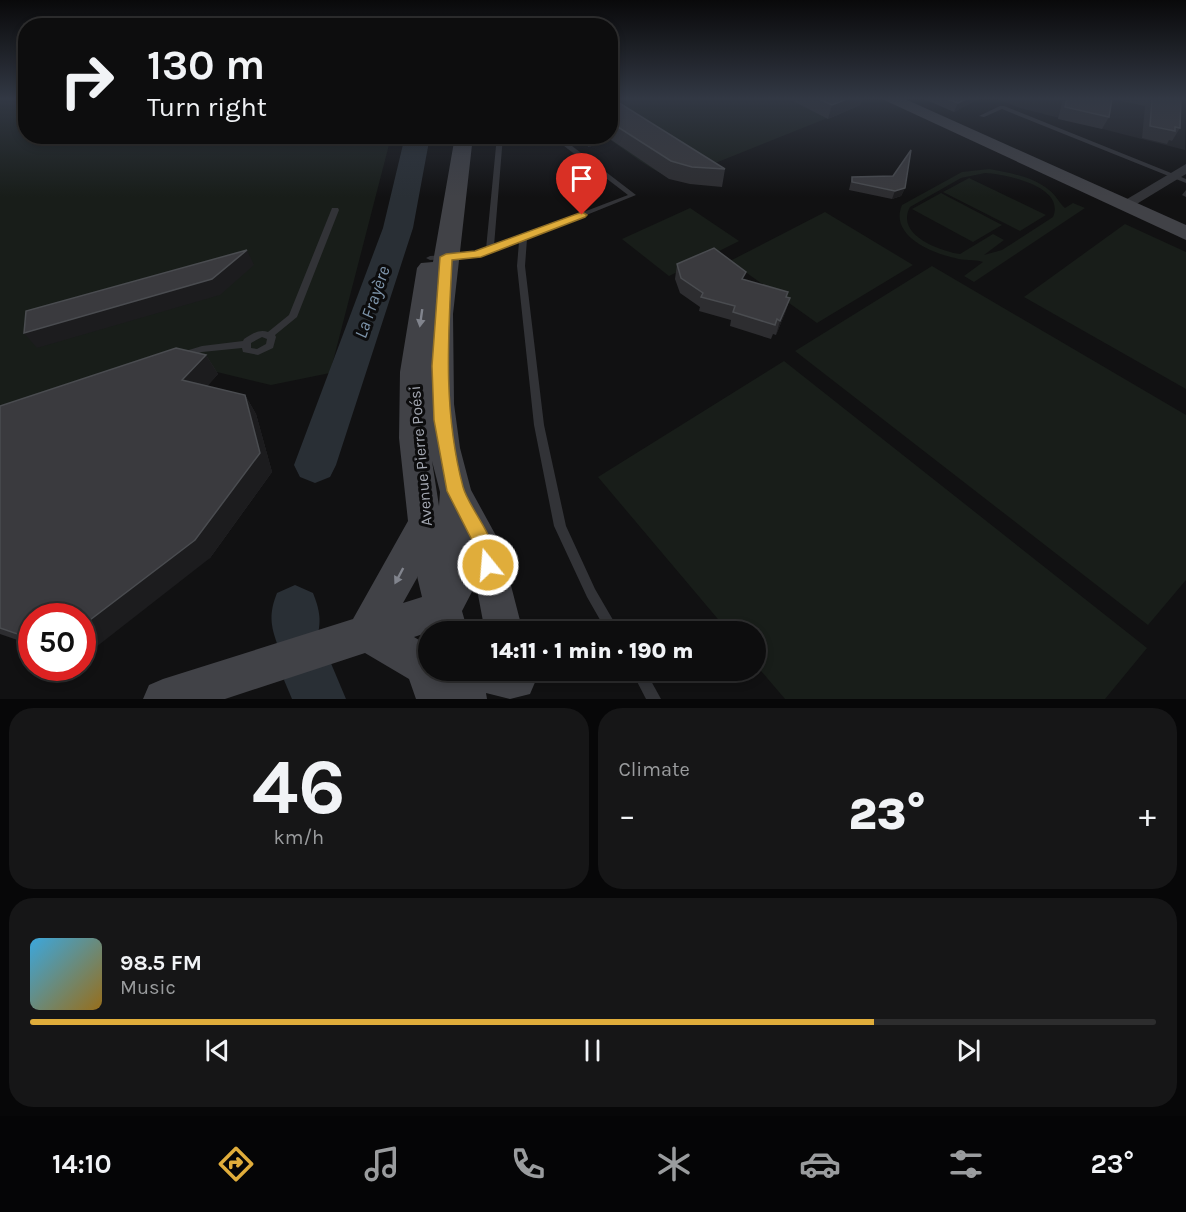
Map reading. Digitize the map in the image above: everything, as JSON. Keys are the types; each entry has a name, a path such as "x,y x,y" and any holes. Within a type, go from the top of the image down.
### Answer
{"main road":[{"path":"962,132 1186,233"},
{"name":"Avenue Pierre Poési","path":"451,144 438,258 442,420 456,491 483,543 501,621"},
{"name":"Avenue Pierre Poési","path":"453,621 424,523 414,417 414,370 462,144"},
{"path":"454,621 458,584 456,491"},
{"path":"366,633 404,566 424,523"},
{"path":"163,699 226,688 366,633 418,628"},
{"path":"366,633 405,653 424,666 436,699"},
{"path":"463,681 467,699"}],"street":[{"path":"1125,205 1182,175"}],"lane":[{"path":"1067,132 1182,175"},
{"path":"490,250 499,144"},
{"path":"438,258 477,255 633,195 565,144"},
{"path":"170,359 202,349 245,344 253,336 270,335 293,317 335,210"},
{"path":"523,239 521,266 539,424 560,526 591,592 608,621"},
{"path":"245,344 249,352 262,351 272,343 270,335"},
{"path":"643,681 654,699"}],"shaded area":[{"path":"0,132 18,132 18,144 389,144 330,373 271,385 188,365 0,430"},
{"path":"618,132 794,132 698,170 704,185 676,180 640,161 616,144 618,144"},
{"path":"1113,132 1185,132 1185,150"},
{"path":"989,169 1020,176 1035,181 1049,190 1065,208 1073,203 1085,208 974,282 964,276 983,262 945,256 924,247 907,234 901,225 900,216 902,205 962,172","holes":["985,173 1019,179 1042,190 1051,197 1055,206 1053,217 1002,250 984,255 1004,240 993,234 960,254 931,245 914,233 907,217 910,207 961,178"]},
{"path":"969,178 1046,215 1020,231 943,192"},
{"path":"941,193 1002,225 973,242 912,209"},
{"path":"690,208 739,241 669,276 622,239"},
{"path":"825,212 913,265 817,323 730,261"},
{"path":"1125,224 1186,252 1186,389 1024,297"},
{"path":"932,266 1186,415 1186,580 1148,625 795,351"},
{"path":"784,361 1147,648 1105,699 785,699 766,677 766,621 720,621 598,477"}],"building":[{"path":"625,132 665,132 725,169 692,167 671,161"},
{"path":"911,150 905,188 895,191 852,182 852,177 893,176"},
{"path":"714,248 746,272 742,279 788,292 786,297 790,298 780,321 777,319 775,325 733,312 735,306 701,297 703,293 681,278 677,264"},
{"path":"247,250 212,279 24,333 26,311"},
{"path":"176,348 206,355 182,380 245,395 260,453 195,540 96,615 96,603 18,603 18,634 0,628 0,406"}],"waterway":[{"name":"La Frayère","path":"315,465 398,228 416,144"},
{"name":"La Frayère","path":"295,610 296,628"},
{"name":"La Frayère","path":"311,680 319,699"}],"route":[{"path":"488,565 483,543 456,491 442,420 439,366 446,257 477,255 582,215"}]}
